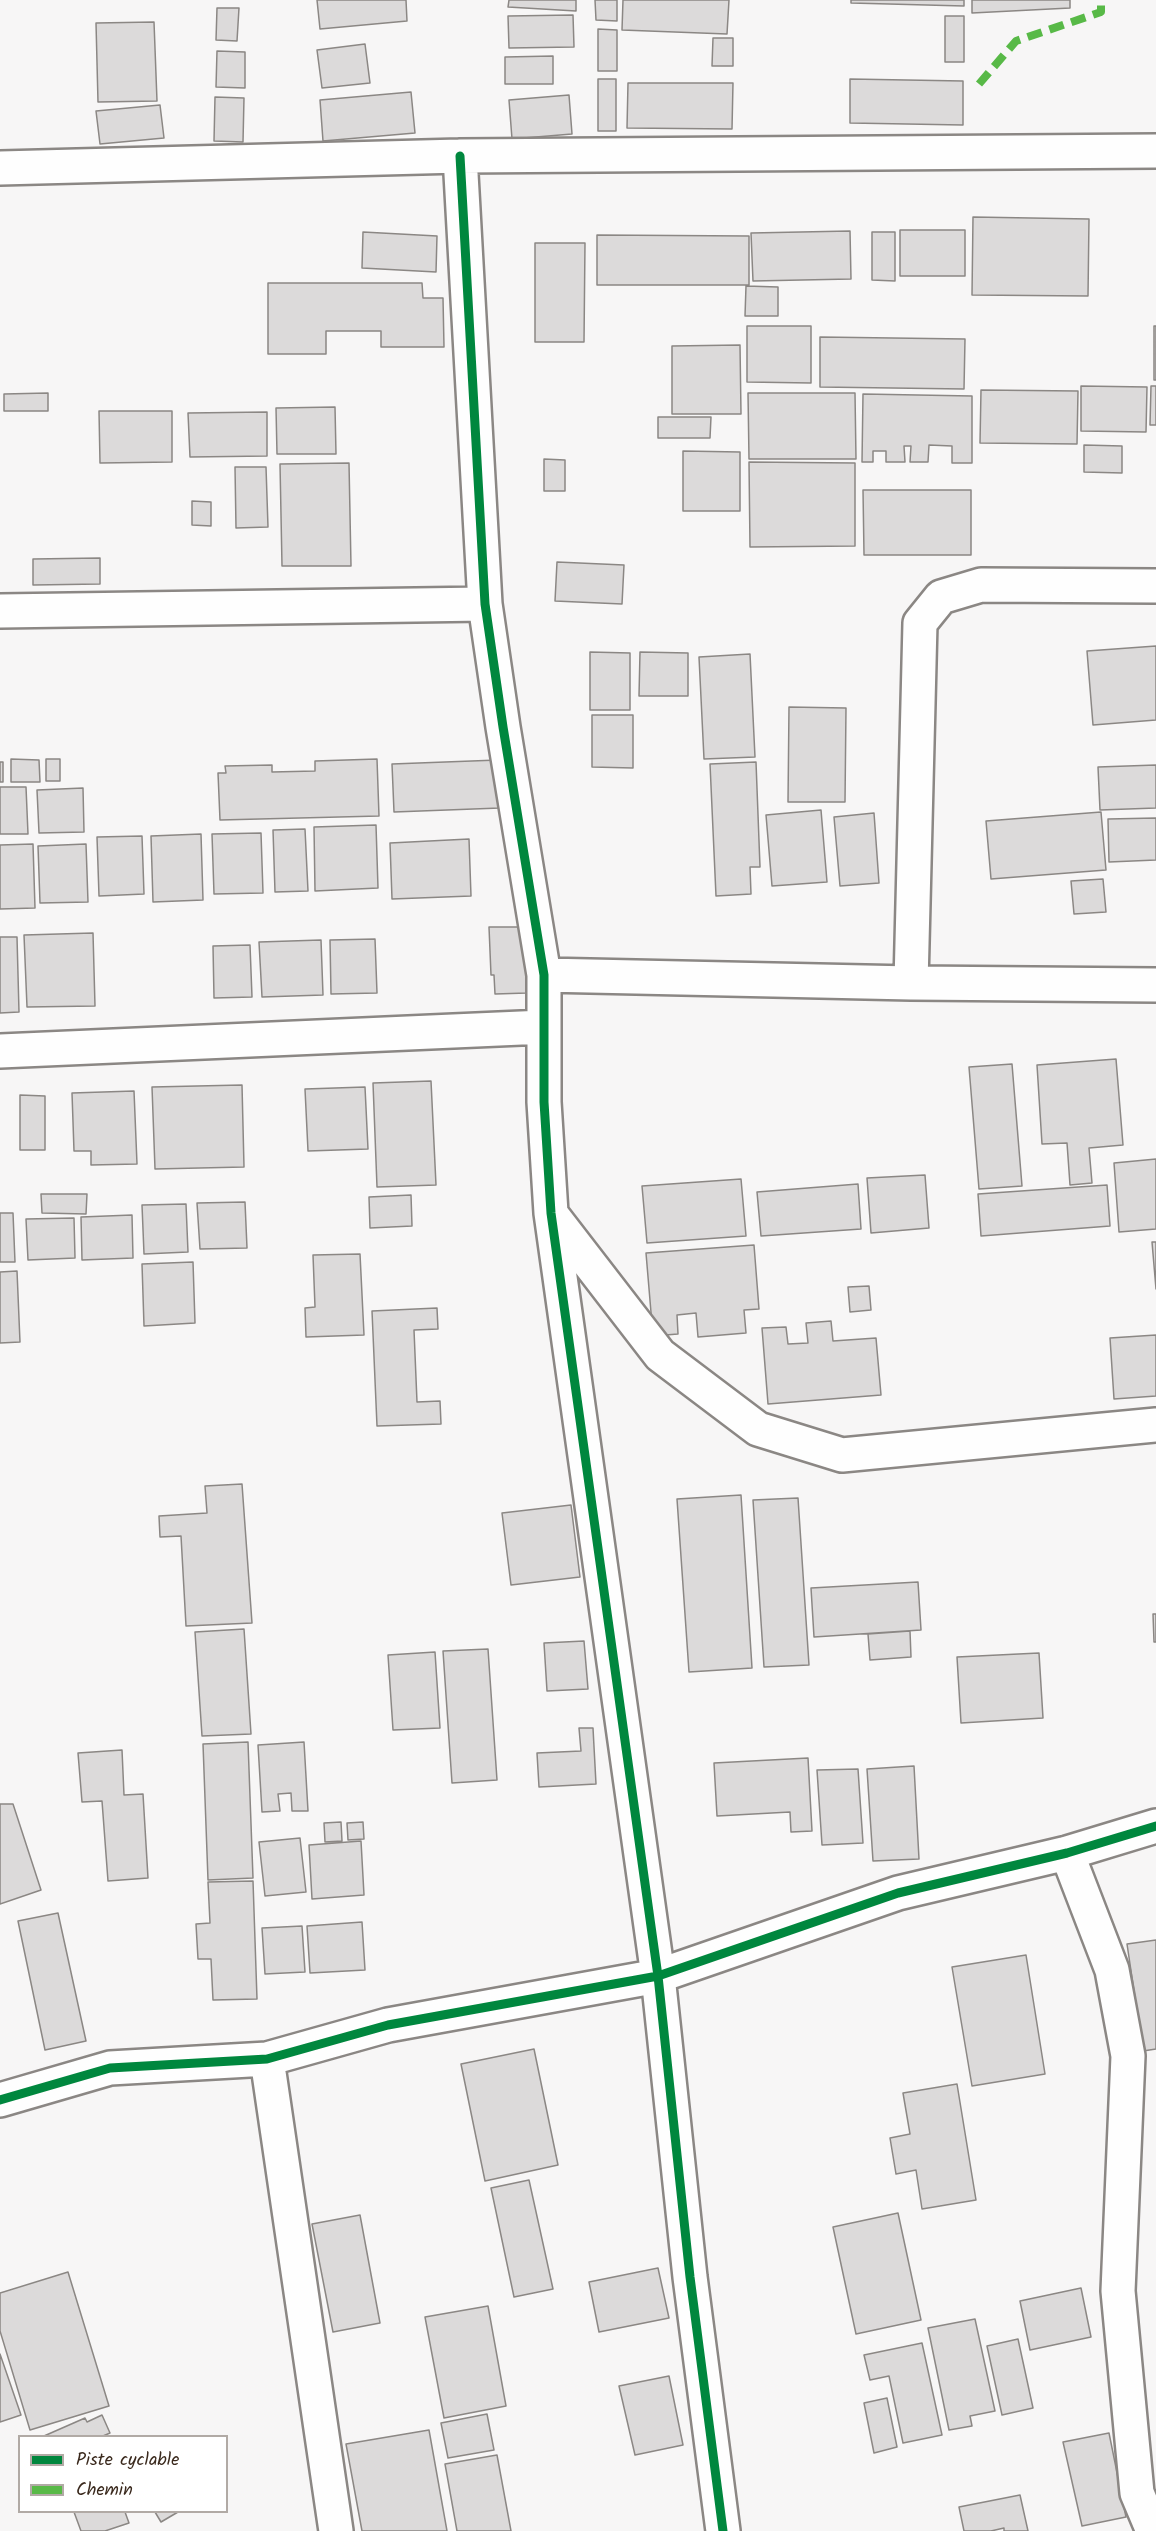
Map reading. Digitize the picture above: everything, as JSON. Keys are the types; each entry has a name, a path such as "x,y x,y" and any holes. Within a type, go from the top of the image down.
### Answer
{"street":[{"path":"0,168 460,156 1156,151"},
{"path":"460,156 485,604 544,975 544,1102 551,1213 658,1976 690,2277 723,2531"},
{"path":"911,983 920,623 941,597 981,585 1156,586"},
{"path":"0,611 485,604"},
{"path":"544,975 911,983 1156,985"},
{"path":"0,1052 544,1027"},
{"path":"551,1213 660,1355 758,1429 842,1455 1156,1425"},
{"path":"0,2100 110,2068 267,2059 388,2025 658,1976 898,1893 1067,1852 1156,1826"},
{"path":"1067,1852 1112,1970 1128,2056 1118,2290 1137,2493 1153,2531"},
{"path":"267,2059 336,2531"}],"building":[{"path":"317,0 406,0 407,21 320,29"},
{"path":"509,0 576,0 576,11 508,7"},
{"path":"595,0 617,0 617,21 596,20"},
{"path":"623,0 729,0 727,34 622,30"},
{"path":"851,0 964,0 964,6 851,3"},
{"path":"972,0 1070,0 1070,8 972,13"},
{"path":"217,8 239,8 237,41 216,40"},
{"path":"573,15 574,47 509,48 508,16"},
{"path":"945,16 964,16 964,62 945,62"},
{"path":"154,22 157,101 98,102 96,23"},
{"path":"598,29 617,30 617,71 598,71"},
{"path":"713,38 733,38 733,66 712,66"},
{"path":"365,44 370,83 322,88 317,50"},
{"path":"217,51 245,52 245,88 216,87"},
{"path":"553,56 553,84 505,84 505,57"},
{"path":"598,79 616,79 616,131 598,131"},
{"path":"850,79 963,81 963,125 850,123"},
{"path":"628,83 733,83 732,129 627,128"},
{"path":"411,92 415,133 323,141 320,100"},
{"path":"569,95 572,134 512,139 509,100"},
{"path":"215,97 244,98 243,142 214,141"},
{"path":"160,105 164,138 100,144 96,111"},
{"path":"973,217 1089,219 1088,296 972,295"},
{"path":"900,230 965,230 965,276 900,276"},
{"path":"850,231 851,279 753,281 751,233"},
{"path":"363,232 437,236 436,272 362,268"},
{"path":"872,232 895,232 895,281 872,280"},
{"path":"597,235 749,236 749,285 597,285"},
{"path":"535,243 585,243 584,342 535,342"},
{"path":"268,283 422,283 423,298 443,298 444,347 381,347 381,331 326,331 326,354 268,354"},
{"path":"746,286 778,287 778,316 745,316"},
{"path":"747,326 811,326 811,383 747,382"},
{"path":"1154,326 1156,326 1156,380 1154,380"},
{"path":"820,337 965,339 964,389 820,387"},
{"path":"740,345 741,414 672,414 672,346"},
{"path":"1081,386 1147,387 1146,432 1081,431"},
{"path":"1151,386 1156,386 1156,425 1150,425"},
{"path":"981,390 1078,391 1077,444 980,443"},
{"path":"48,393 48,411 4,411 4,394"},
{"path":"748,393 855,393 856,459 749,459"},
{"path":"863,394 972,396 972,463 952,463 952,446 929,445 928,462 910,462 911,446 904,446 905,462 886,462 886,451 873,451 873,462 862,462"},
{"path":"335,407 336,454 277,454 276,408"},
{"path":"99,411 172,411 172,462 100,463"},
{"path":"267,412 267,456 190,457 188,413"},
{"path":"658,417 711,417 710,438 658,438"},
{"path":"1084,445 1122,446 1122,473 1084,472"},
{"path":"683,451 740,452 740,511 683,511"},
{"path":"544,459 565,460 565,491 544,491"},
{"path":"749,462 855,463 855,546 750,547"},
{"path":"349,463 351,566 282,566 280,464"},
{"path":"235,467 266,467 268,527 236,528"},
{"path":"863,490 971,490 971,555 864,555"},
{"path":"192,501 211,502 211,526 192,525"},
{"path":"100,558 100,584 33,585 33,559"},
{"path":"557,562 624,565 622,604 555,601"},
{"path":"1156,646 1156,720 1093,725 1087,651"},
{"path":"590,652 630,653 630,710 590,710"},
{"path":"640,652 688,653 688,696 639,696"},
{"path":"750,654 755,757 704,759 699,657"},
{"path":"789,707 846,708 845,802 788,802"},
{"path":"592,715 633,715 633,768 592,767"},
{"path":"11,759 39,760 40,782 11,782"},
{"path":"46,759 60,759 60,781 46,781"},
{"path":"377,759 379,816 220,820 218,773 226,773 225,766 272,765 272,772 315,771 315,761"},
{"path":"498,760 500,808 394,812 392,764"},
{"path":"0,762 3,762 3,782 0,782"},
{"path":"756,762 760,867 750,867 751,894 716,896 710,764"},
{"path":"1156,765 1156,808 1100,810 1098,767"},
{"path":"0,787 26,787 28,834 0,834"},
{"path":"83,788 84,832 39,833 37,790"},
{"path":"821,810 827,882 772,886 766,815"},
{"path":"1101,812 1106,870 991,879 986,821"},
{"path":"874,813 879,883 840,886 834,817"},
{"path":"1156,818 1156,860 1109,862 1108,819"},
{"path":"376,825 378,888 315,891 314,827"},
{"path":"305,829 308,891 275,892 273,830"},
{"path":"261,833 263,893 214,894 212,834"},
{"path":"201,834 203,900 153,902 151,836"},
{"path":"142,836 144,894 99,896 97,837"},
{"path":"469,839 471,896 392,899 390,843"},
{"path":"33,844 35,908 0,909 0,845"},
{"path":"86,844 88,902 40,903 38,846"},
{"path":"1103,879 1106,912 1074,914 1071,881"},
{"path":"489,927 525,927 527,993 495,994 494,975 491,975"},
{"path":"93,933 95,1006 27,1007 24,935"},
{"path":"0,937 17,937 19,1012 0,1013"},
{"path":"375,939 377,993 331,994 330,940"},
{"path":"321,940 323,995 262,997 259,942"},
{"path":"250,945 252,997 214,998 213,946"},
{"path":"1116,1059 1123,1145 1089,1148 1092,1183 1070,1185 1067,1143 1042,1144 1037,1065"},
{"path":"1012,1064 1022,1186 979,1189 969,1067"},
{"path":"431,1081 436,1185 377,1187 373,1083"},
{"path":"242,1085 244,1167 155,1169 152,1087"},
{"path":"365,1087 368,1149 308,1151 305,1089"},
{"path":"134,1091 137,1164 91,1165 91,1151 74,1151 72,1093"},
{"path":"20,1095 45,1096 45,1150 20,1150"},
{"path":"1156,1159 1156,1229 1119,1232 1114,1163"},
{"path":"925,1175 929,1228 871,1233 867,1178"},
{"path":"741,1179 746,1236 647,1243 642,1186"},
{"path":"858,1184 861,1229 761,1236 757,1192"},
{"path":"1107,1185 1110,1226 981,1236 978,1194"},
{"path":"41,1194 87,1194 86,1214 42,1213"},
{"path":"411,1195 412,1226 370,1228 369,1197"},
{"path":"245,1202 247,1248 200,1249 197,1203"},
{"path":"186,1204 188,1252 144,1254 142,1205"},
{"path":"0,1213 13,1213 15,1262 0,1262"},
{"path":"132,1215 133,1258 82,1260 81,1217"},
{"path":"74,1218 75,1258 28,1260 26,1219"},
{"path":"1152,1242 1156,1242 1156,1289"},
{"path":"754,1245 759,1309 744,1310 746,1333 698,1337 696,1313 677,1315 678,1334 653,1336 646,1253"},
{"path":"360,1254 364,1335 306,1337 305,1308 315,1307 313,1255"},
{"path":"193,1262 195,1323 144,1326 142,1264"},
{"path":"17,1271 20,1342 0,1343 0,1272"},
{"path":"869,1286 871,1310 850,1312 848,1287"},
{"path":"437,1308 438,1329 414,1330 417,1402 440,1401 441,1424 377,1426 372,1311"},
{"path":"831,1321 833,1341 876,1338 881,1395 768,1404 762,1328 786,1327 788,1344 808,1343 806,1323"},
{"path":"1156,1335 1156,1396 1114,1399 1110,1338"},
{"path":"242,1484 252,1623 186,1626 181,1536 160,1537 159,1516 207,1513 205,1486"},
{"path":"741,1495 752,1668 689,1672 677,1499"},
{"path":"798,1498 809,1665 764,1667 753,1500"},
{"path":"571,1505 580,1577 511,1585 502,1513"},
{"path":"918,1582 921,1630 814,1637 811,1588"},
{"path":"1153,1614 1156,1614 1156,1642 1154,1642"},
{"path":"244,1629 251,1734 202,1736 195,1632"},
{"path":"910,1631 911,1657 870,1660 868,1634"},
{"path":"584,1641 588,1689 547,1691 544,1643"},
{"path":"488,1649 497,1780 452,1783 443,1651"},
{"path":"435,1652 440,1728 393,1730 388,1655"},
{"path":"1039,1653 1043,1718 961,1723 957,1657"},
{"path":"579,1728 593,1728 596,1784 539,1787 537,1753 581,1751"},
{"path":"248,1742 253,1878 208,1880 203,1744"},
{"path":"304,1742 308,1811 292,1811 291,1793 278,1794 280,1811 262,1812 258,1745"},
{"path":"122,1750 124,1795 143,1794 148,1878 108,1881 102,1801 82,1802 78,1753"},
{"path":"808,1758 812,1831 791,1832 790,1812 717,1816 714,1763"},
{"path":"914,1766 919,1859 873,1861 867,1769"},
{"path":"858,1769 863,1843 822,1845 817,1770"},
{"path":"0,1804 13,1804 41,1890 0,1904"},
{"path":"341,1822 342,1841 325,1842 324,1823"},
{"path":"363,1822 364,1839 348,1840 347,1823"},
{"path":"300,1838 306,1892 265,1896 259,1842"},
{"path":"361,1841 364,1895 312,1899 309,1845"},
{"path":"253,1881 257,1999 213,2000 211,1959 198,1959 196,1924 210,1923 208,1882"},
{"path":"58,1913 86,2041 45,2050 18,1921"},
{"path":"362,1922 365,1970 310,1973 307,1926"},
{"path":"302,1926 305,1972 265,1974 262,1928"},
{"path":"1156,1940 1156,2049 1143,2051 1127,1944"},
{"path":"1026,1955 1045,2074 972,2086 952,1967"},
{"path":"534,2049 558,2165 485,2181 461,2064"},
{"path":"957,2084 976,2200 922,2209 916,2170 896,2174 890,2138 910,2134 903,2093"},
{"path":"529,2180 553,2289 514,2297 491,2188"},
{"path":"898,2213 921,2320 856,2334 833,2227"},
{"path":"360,2215 380,2323 333,2332 312,2224"},
{"path":"658,2268 669,2318 599,2332 589,2282"},
{"path":"68,2272 109,2406 30,2430 0,2331 0,2293"},
{"path":"1081,2288 1091,2337 1030,2350 1020,2301"},
{"path":"488,2306 506,2406 444,2418 425,2317"},
{"path":"975,2319 995,2411 970,2416 972,2426 949,2430 928,2328"},
{"path":"1018,2339 1033,2408 1002,2415 987,2346"},
{"path":"922,2343 942,2435 903,2443 889,2376 870,2380 864,2355"},
{"path":"0,2354 21,2415 0,2422"},
{"path":"669,2376 683,2445 635,2455 619,2386"},
{"path":"887,2398 897,2447 874,2453 864,2403"},
{"path":"487,2414 494,2450 448,2458 441,2423"},
{"path":"102,2415 110,2433 105,2435 46,2435 85,2418 87,2422"},
{"path":"429,2430 447,2531 362,2531 346,2444"},
{"path":"1109,2433 1126,2517 1082,2526 1063,2442"},
{"path":"497,2455 511,2531 457,2531 445,2464"},
{"path":"1020,2495 1028,2531 1004,2531 1004,2528 991,2531 964,2531 959,2507"},
{"path":"74,2513 125,2513 129,2523 105,2531 81,2531"},
{"path":"156,2513 176,2513 161,2522"}],"marked path":[{"path":"979,84 1016,41 1101,12 1101,0"}],"cycle path":[{"path":"460,156 485,604 544,975 544,1102 551,1213 658,1976 690,2277 723,2531"},
{"path":"0,2100 110,2068 267,2059 388,2025 658,1976 898,1893 1067,1853 1156,1826"}]}
